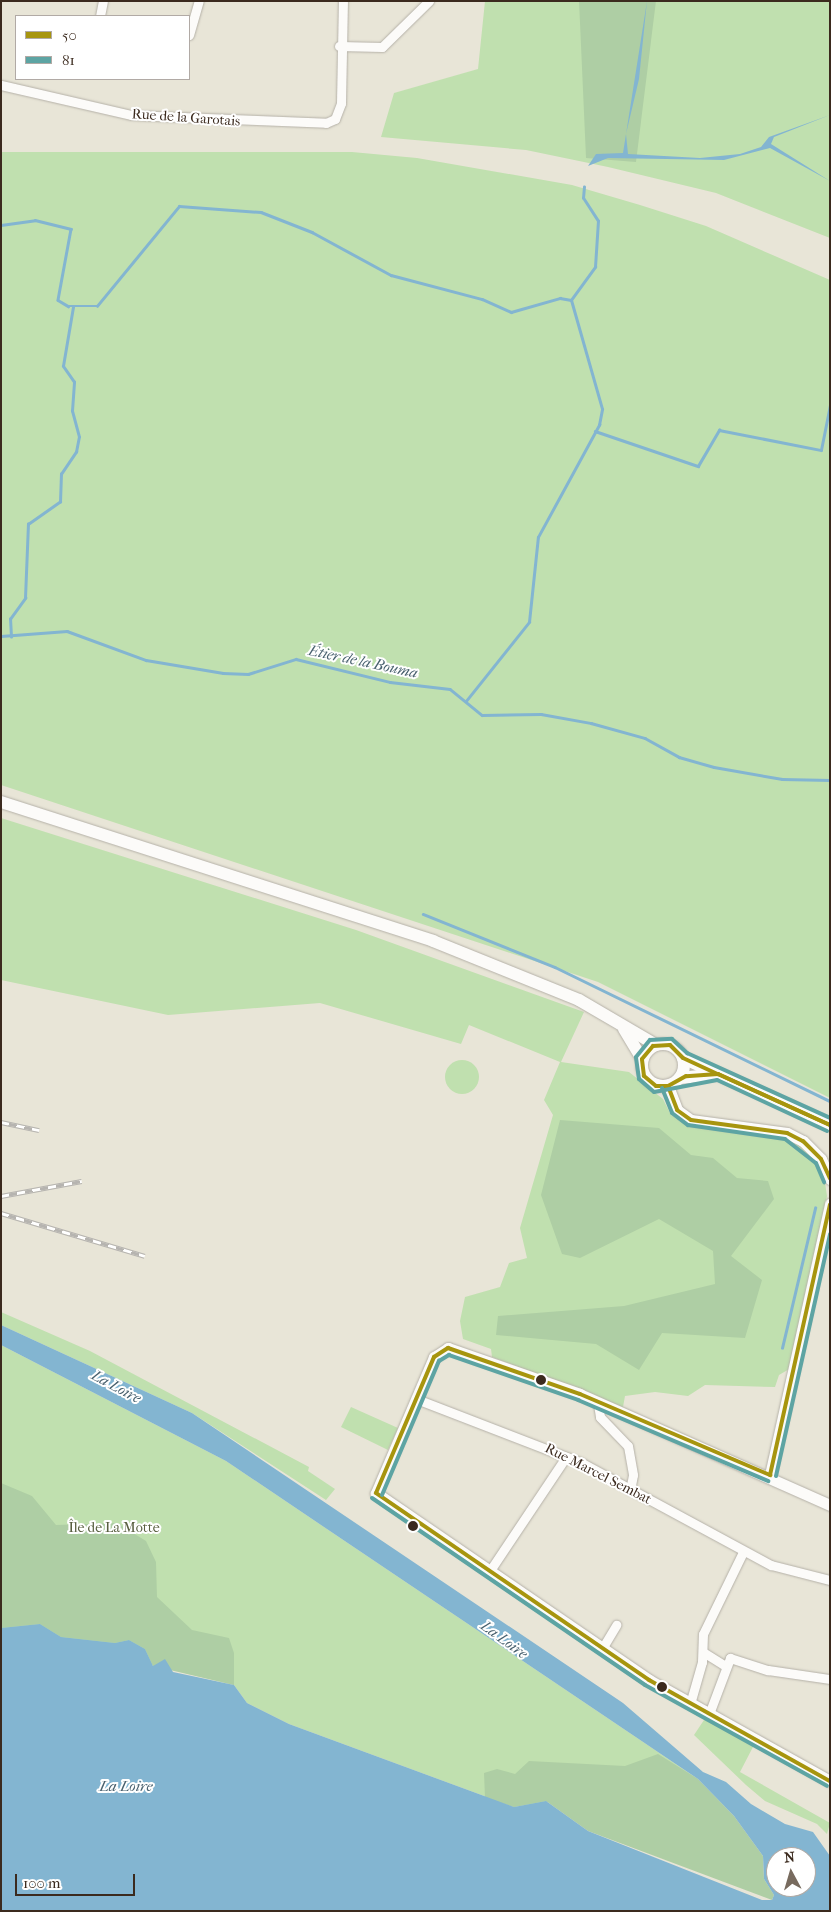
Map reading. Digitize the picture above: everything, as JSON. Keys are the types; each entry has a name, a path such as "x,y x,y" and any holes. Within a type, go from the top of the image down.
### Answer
{"main road":[{"path":"1,802 433,940 579,1000 656,1045 670,1045 683,1058 830,1125"},
{"path":"623,1027 642,1059 647,1080 668,1086 680,1078 718,1074"},
{"path":"642,1059 656,1045"},
{"path":"680,1078 683,1058"}],"street":[{"path":"100,15 103,1"},
{"path":"190,32 199,1"},
{"path":"343,1 339,46 382,47 429,1"},
{"name":"Rue de la Garotais","path":"1,85 131,115 312,123 335,119 341,103 339,46"},
{"path":"668,1086 676,1110 691,1120 787,1133 803,1140 822,1159 830,1179"},
{"path":"770,1475 826,1240 830,1204"},
{"path":"830,1505 770,1475 598,1404 452,1348 437,1353 419,1400 376,1493 491,1568 603,1647 690,1704 830,1781"},
{"name":"Rue Marcel Sembat","path":"419,1400 566,1457 743,1552 830,1580"},
{"path":"598,1404 600,1417 628,1446 633,1475 630,1490"},
{"path":"491,1568 566,1457"},
{"path":"690,1704 704,1652 702,1634 743,1552"},
{"path":"603,1647 616,1625"},
{"path":"704,1652 728,1662 830,1679"},
{"path":"709,1714 728,1662"}],"green space":[{"path":"485,1 830,1 830,238 716,193 608,167 526,150 381,137 394,93 478,69"},
{"path":"579,1 656,1 636,162 586,158"},
{"path":"1,152 352,152 417,158 572,185 640,205 706,226 830,280 830,1098 598,982 1,785"},
{"path":"1,818 356,930 584,1012 561,1062 629,1072 663,1099 670,1113 694,1125 780,1136 799,1143 823,1169 827,1196 791,1368 779,1375 775,1387 705,1385 688,1396 655,1392 625,1396 623,1407 492,1357 491,1349 463,1339 460,1321 465,1297 500,1287 509,1263 527,1258 520,1228 553,1115 544,1100 560,1062 469,1025 461,1044 320,1003 168,1015 1,980"},
{"path":"462,1060 469,1061 474,1065 478,1070 478,1084 474,1089 469,1093 462,1094 455,1093 450,1089 446,1084 445,1077 446,1070 450,1065 455,1061"},
{"path":"560,1120 659,1128 691,1155 713,1158 737,1178 768,1181 774,1199 731,1256 762,1280 745,1338 662,1333 639,1370 596,1344 496,1335 498,1316 624,1306 715,1284 713,1251 659,1219 580,1258 562,1254 541,1195"},
{"path":"1,1312 90,1351 309,1467 308,1471 335,1489 326,1500 192,1413 1,1325"},
{"name":"Île de La Motte","path":"1,1345 226,1461 698,1779 514,1807 289,1724 247,1703 234,1685 1,1628"},
{"path":"351,1407 398,1428 388,1450 341,1427"},
{"path":"1,1483 32,1496 56,1525 117,1523 146,1541 156,1562 157,1597 192,1630 229,1638 234,1653 234,1685 153,1666 145,1649 129,1640 115,1643 61,1637 40,1624 1,1628"},
{"path":"706,1717 754,1745 740,1772 830,1823 827,1834 817,1824 765,1801 694,1735"},
{"path":"658,1754 698,1779 734,1816 763,1856 766,1897 773,1897 772,1900 588,1831 546,1801 514,1807 485,1798 484,1773 497,1769 515,1774 529,1761 625,1766"}],"water":[{"path":"647,1 639,79 626,134"},
{"path":"830,115 774,137 771,144 830,181 770,148 724,160 608,158 588,166 596,154 623,153 626,134 628,154 700,158 740,154 761,147 769,137"},
{"name":"La Loire","path":"1,1325 192,1413 623,1703 703,1772 726,1782 751,1804 785,1824 813,1832 830,1856 830,1911 1,1911 1,1628 40,1624 61,1637 115,1643 129,1640 145,1649 153,1666 165,1659 173,1672 234,1685 247,1703 289,1724 514,1807 546,1801 588,1831 762,1900 772,1900 773,1897 816,1897 816,1847 766,1847 766,1882 764,1879 763,1856 734,1816 698,1779 226,1461 1,1345"}],"waterway":[{"path":"1,225 35,220 71,229 58,300 68,306 97,306 179,206 261,212 312,232 391,275 482,299 511,312 560,298 571,300 595,267 598,221 583,198 584,187"},
{"path":"466,701 529,622 538,537 599,425 602,409 571,300"},
{"path":"11,637 10,619 25,598 28,524 60,502 61,474 76,452 79,437 72,411 74,382 63,366 73,307"},
{"path":"595,431 698,466 719,430 821,450 830,405"},
{"name":"Étier de la Bouma","path":"1,636 67,631 146,660 223,673 248,674 296,659 390,682 450,689 482,715 541,714 591,723 645,738 679,757 714,767 782,779 830,780"},
{"path":"423,914 555,967 830,1101"},
{"path":"782,1348 815,1208"}],"railway":[{"path":"1,1122 39,1130"},
{"path":"1,1196 82,1181"},
{"path":"1,1213 145,1256"}],"transit line":[{"name":"81","path":"827,1131 717,1080 654,1092 639,1079 636,1057 650,1040 672,1039 687,1053 830,1118"},
{"name":"50","path":"670,1045 683,1058 718,1074 686,1076 668,1086 656,1086 644,1076 642,1059 653,1046 670,1045"},
{"name":"50","path":"718,1074 830,1125"},
{"name":"50","path":"718,1074 830,1125"},
{"name":"50","path":"668,1086 677,1110 691,1120 787,1133 803,1141 821,1159 830,1178"},
{"name":"81","path":"662,1088 672,1113 688,1125 785,1139 816,1163 824,1182"},
{"name":"50","path":"770,1475 830,1205"},
{"name":"81","path":"776,1476 830,1234"},
{"name":"50","path":"376,1493 434,1357 448,1348 580,1394 770,1475"},
{"name":"81","path":"382,1495 439,1361 449,1355 578,1400 768,1481"},
{"name":"50","path":"376,1493 649,1680 830,1781"},
{"name":"81","path":"372,1498 645,1685 827,1786"}]}
